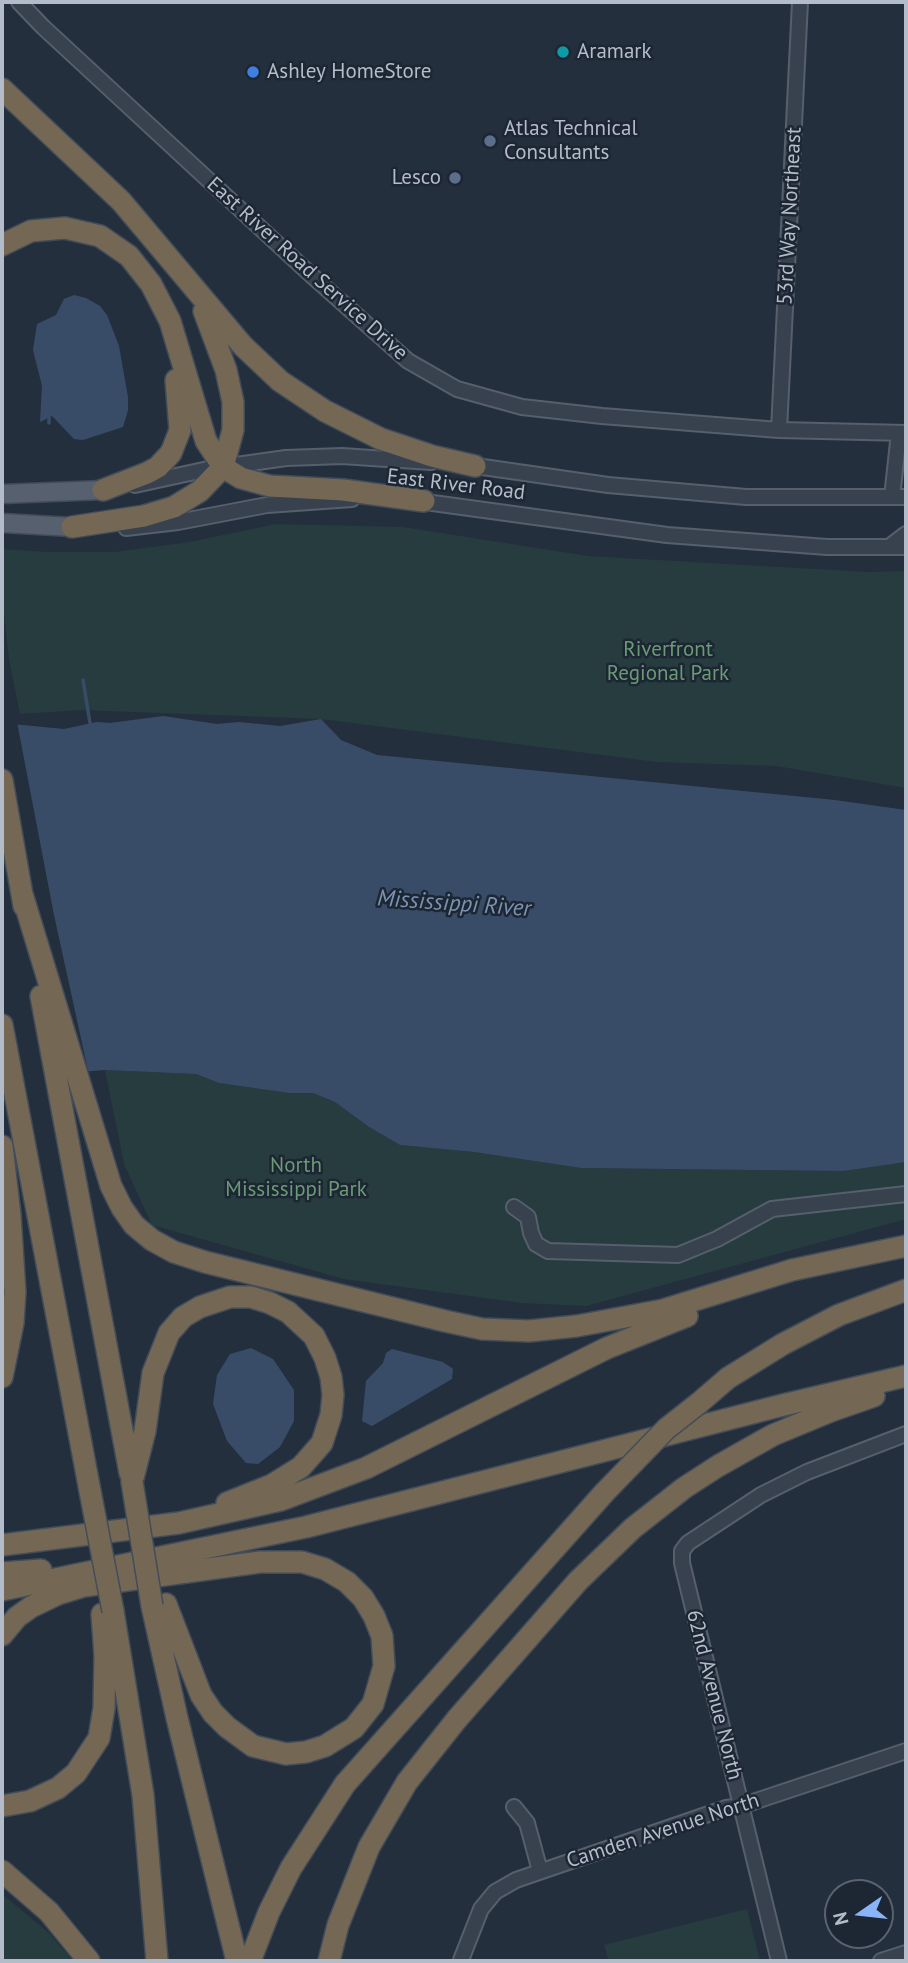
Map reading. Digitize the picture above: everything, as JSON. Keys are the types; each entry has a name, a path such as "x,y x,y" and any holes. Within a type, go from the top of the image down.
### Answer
{"highway":[{"path":"2,89 98,177 252,357 290,389 325,411 380,439 432,456 475,466"},
{"path":"2,245 41,228 65,228 100,236 129,256 158,296 177,340 202,431 223,467 251,482 270,486 344,490 424,501"},
{"path":"72,527 144,516 174,507 200,491 223,467 234,421 232,393 226,370 205,313 167,255"},
{"path":"103,490 123,484 158,467 171,453 178,439 178,393 168,334 158,296"},
{"path":"2,780 132,1482 145,1567 159,1605 201,1695 227,1727 253,1746 286,1754 325,1746 354,1728 373,1704 384,1666 382,1636 363,1598 347,1582 326,1569 302,1562 260,1562 84,1586 58,1594 31,1607 17,1617 2,1635"},
{"path":"22,894 108,1177 122,1208 142,1233 162,1246 205,1262 482,1329 549,1330 663,1310 792,1270 906,1246"},
{"path":"2,1025 90,1491 108,1611 143,1795 157,1961"},
{"path":"2,1146 15,1292 13,1323 2,1377"},
{"path":"2,1545 200,1520 281,1500 366,1468 615,1345 711,1306 804,1273 906,1252"},
{"path":"250,1961 269,1912 291,1868 345,1784 648,1447 728,1378 783,1344 839,1315 906,1290"},
{"path":"50,1540 220,1505 272,1485 301,1467 316,1451 326,1433 333,1395 325,1358 307,1327 278,1306 251,1297 219,1300 183,1317 169,1333 157,1360 145,1431 132,1482"},
{"path":"2,1590 306,1527 906,1376"},
{"path":"329,1961 338,1924 369,1847 407,1782 457,1719 596,1562 633,1528 684,1488 755,1445 831,1411 906,1386"},
{"path":"2,1573 33,1570 77,1574"},
{"path":"159,1605 177,1718 237,1961"},
{"path":"2,1806 30,1801 58,1788 76,1773 99,1738 104,1708 108,1611"},
{"path":"2,1871 49,1913 89,1961"}],"main road":[{"path":"2,494 103,490"},
{"name":"East River Road","path":"2,523 72,527"}],"street":[{"name":"East River Road Service Drive","path":"19,2 310,274 408,361 457,389 522,407 686,424 779,430 903,433"},
{"name":"53rd Way Northeast","path":"779,430 800,2"},
{"path":"899,497 903,433"},
{"name":"East River Road","path":"103,490 223,467 321,456 475,466 608,485 746,497 899,497"},
{"name":"East River Road","path":"72,527 146,527 253,507 312,501 381,499 424,501 667,535 827,547 906,547"},
{"path":"888,547 906,534"},
{"path":"514,1207 528,1217 536,1244 548,1251 678,1255 717,1239 772,1209 906,1194"},
{"name":"62nd Avenue North","path":"779,1961 682,1563 682,1551 688,1543 761,1495 807,1472 906,1434"},
{"name":"Camden Avenue North","path":"461,1960 481,1909 495,1892 505,1885 726,1808 741,1806 906,1751"},
{"path":"514,1807 527,1823 540,1871"},
{"path":"881,1961 906,1953"}],"green space":[{"name":"Riverfront Regional Park","path":"276,524 403,527 588,556 867,572 906,571 906,788 776,766 657,762 321,719 81,710 20,714 9,659 2,595 2,549 115,552 190,542"},
{"name":"North Mississippi Park","path":"105,1070 196,1074 219,1083 289,1093 313,1093 335,1102 400,1145 474,1152 581,1168 844,1171 906,1162 906,1219 586,1306 522,1303 344,1279 152,1225 124,1164"},
{"path":"2,1894 49,1933 73,1961 2,1961"},
{"path":"747,1909 760,1961 609,1961 604,1945"}],"water":[{"path":"74,295 100,306 107,315 119,346 128,397 128,410 123,427 83,440 74,439 52,416 40,422 42,386 33,350 37,324 56,315 64,299"},
{"name":"Mississippi River","path":"163,716 217,724 239,722 280,726 321,719 341,740 377,755 835,800 906,810 906,1162 844,1171 581,1168 474,1152 400,1145 335,1102 313,1093 289,1093 219,1083 196,1074 105,1070 2,1078 2,723 64,729 97,722 110,723"},
{"path":"251,1348 273,1359 294,1390 294,1421 280,1447 258,1464 246,1463 227,1441 213,1404 217,1375 230,1354"},
{"path":"392,1349 443,1362 453,1369 452,1379 372,1426 362,1421 366,1381 383,1363 386,1353"}],"pier":[{"path":"2,720 17,722 54,915 89,1075 2,1082"}],"waterway":[{"path":"49,417 49,423"},
{"path":"83,680 90,723"}],"place":[{"name":"Aramark","path":"563,52"},
{"name":"Ashley HomeStore","path":"253,72"},
{"name":"Atlas Technical Consultants","path":"490,141"},
{"name":"Lesco","path":"455,178"}]}
